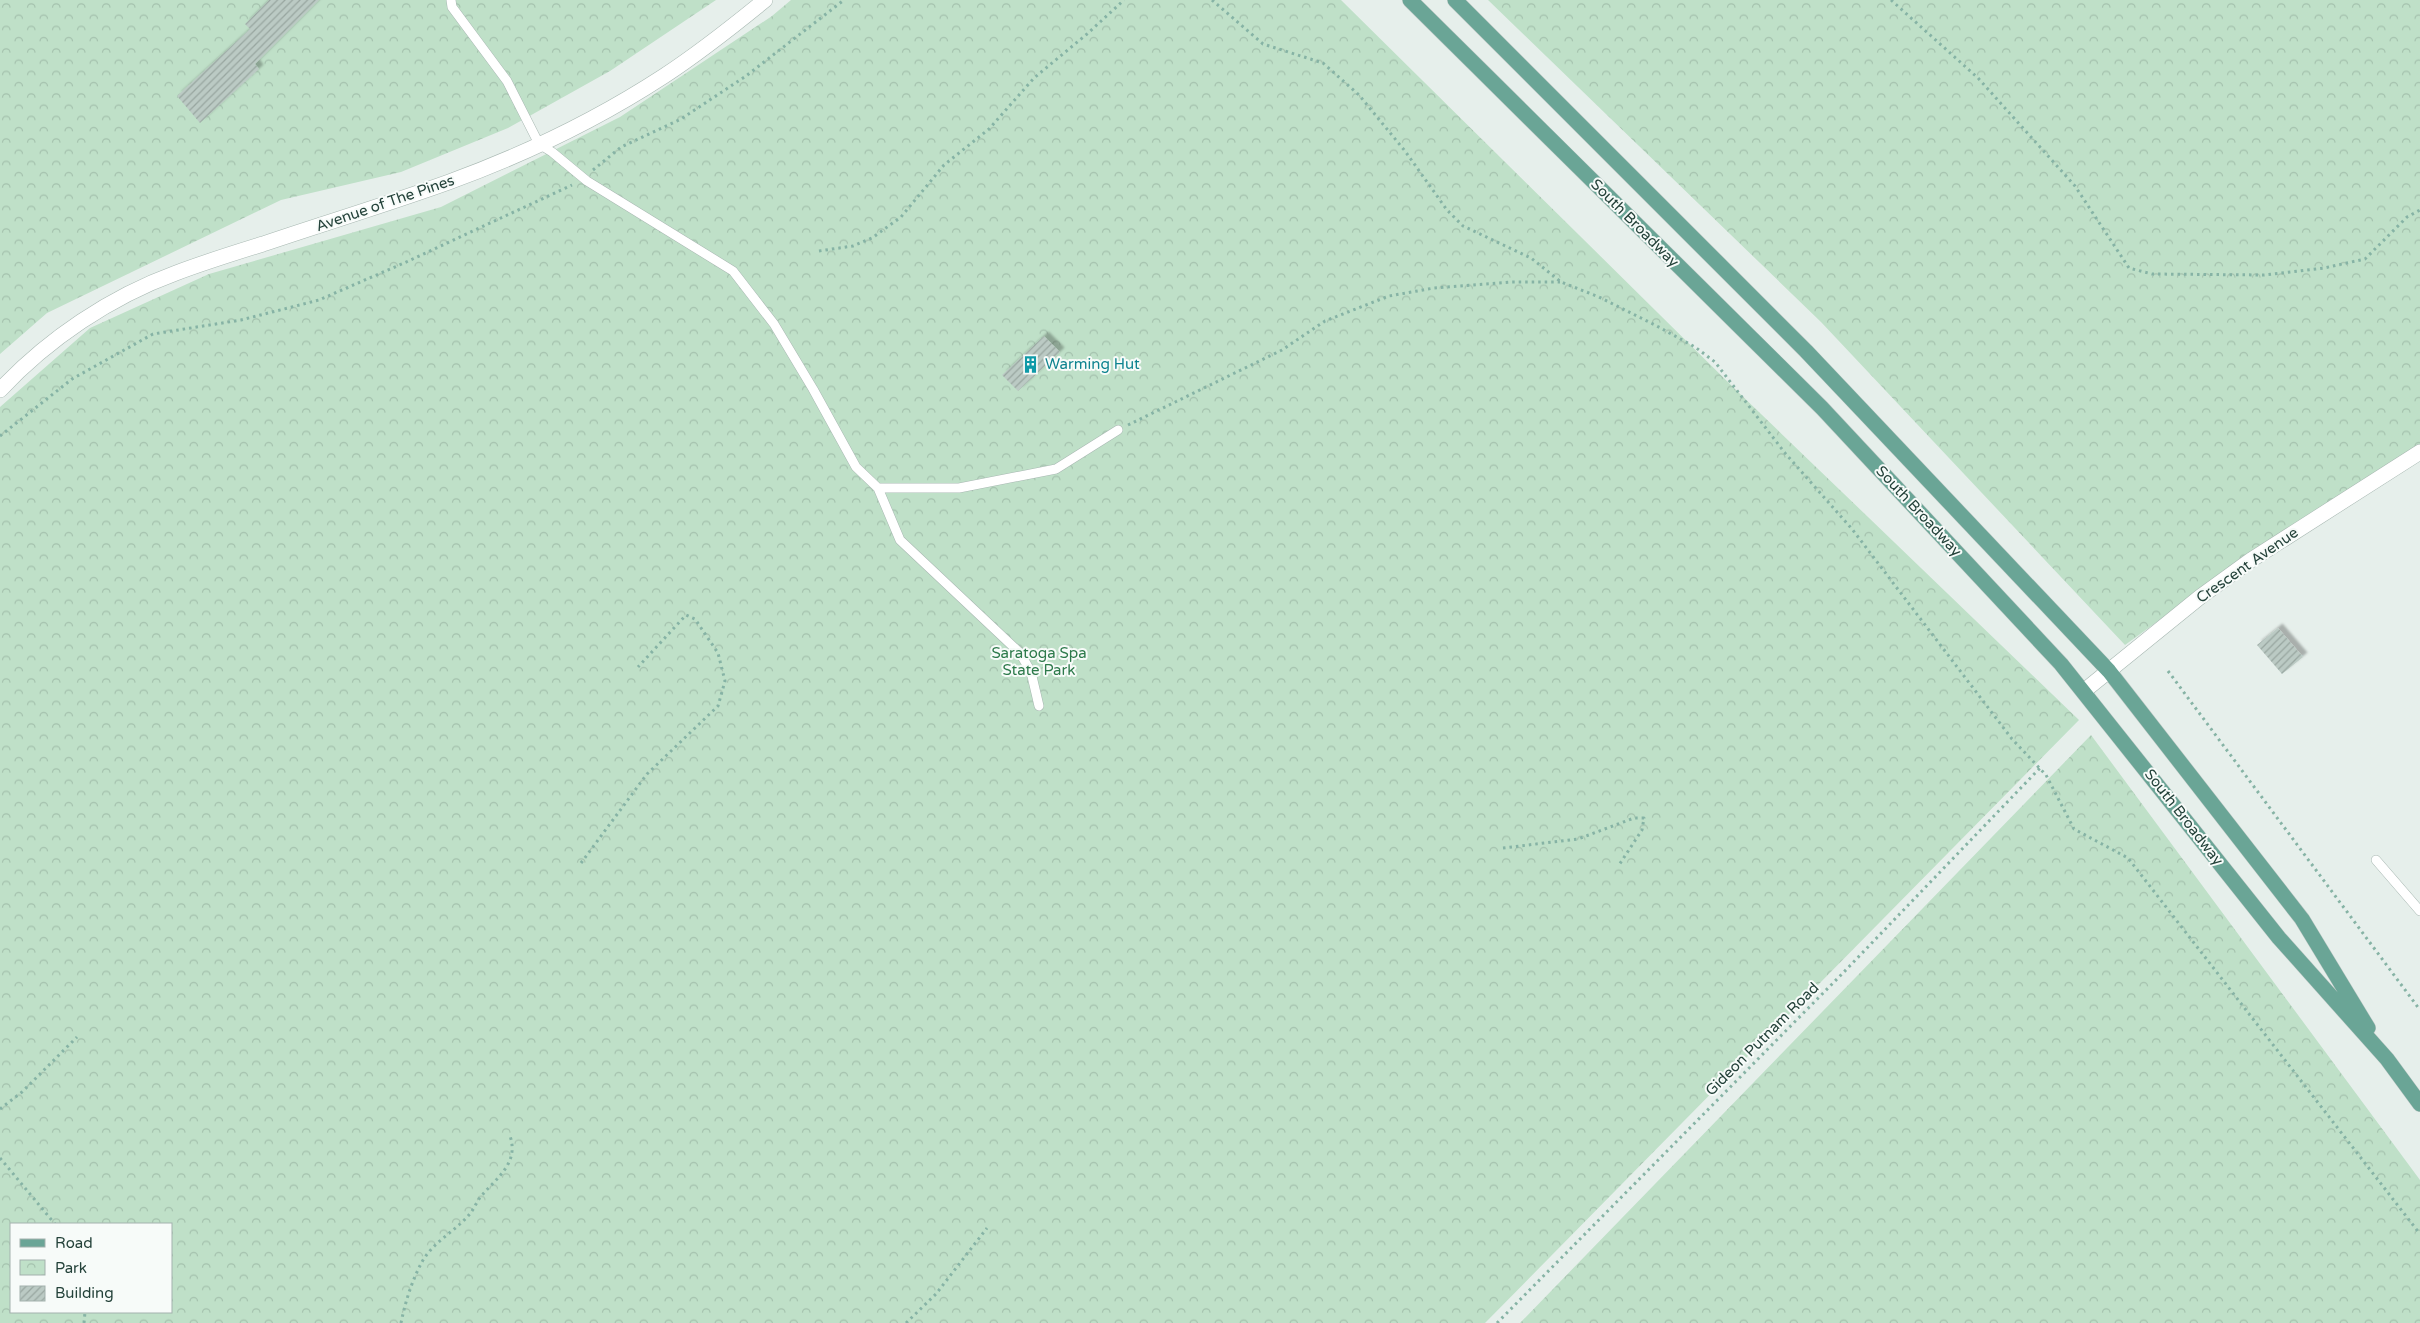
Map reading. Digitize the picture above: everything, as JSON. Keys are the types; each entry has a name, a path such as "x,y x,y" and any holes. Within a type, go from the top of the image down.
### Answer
{"main road":[{"name":"South Broadway","path":"1410,0 1822,408 2084,692 2279,938 2387,1059"},
{"name":"South Broadway","path":"1455,0 1806,351 2109,671 2302,919 2387,1059 2420,1104"}],"street":[{"name":"Avenue of The Pines","path":"0,390 46,347 86,318 174,273 450,181 539,144 615,105 664,76 714,41 765,0"},
{"name":"Crescent Avenue","path":"2084,692 2200,597 2251,560 2420,452"}],"lane":[{"path":"451,0 452,7 507,81 539,144 584,178 733,271 774,324 814,389 856,466 878,488 900,540 1020,653 1031,672 1039,706"},
{"path":"878,488 958,488 1056,469 1118,430"},
{"path":"2376,860 2420,911"}],"path":[{"path":"0,436 72,379 153,334 241,320 318,300 556,194 584,178 621,148 681,119 746,76 844,0"},
{"path":"819,251 853,246 866,241 902,217 944,165 989,129 1034,78 1124,0"},
{"path":"1212,0 1263,44 1323,64 1358,95 1406,151 1447,210 1463,226 1532,258 1561,282 1599,297 1655,325 1695,347 1716,362 1785,453 1852,529 2012,739 2046,775 2074,829 2128,858 2420,1234"},
{"path":"1891,0 1978,78 2075,186 2129,268 2152,274 2264,275 2332,266 2365,259 2407,217 2420,210"},
{"path":"1118,430 1282,350 1325,320 1389,296 1434,288 1512,282 1561,282"},
{"path":"581,863 647,774 718,706 725,681 718,654 695,619 686,615 638,667"},
{"path":"2168,671 2420,1010"},
{"name":"Gideon Putnam Road","path":"1496,1323 1842,974 2040,768"},
{"path":"1504,848 1578,839 1634,818 1644,818 1642,830 1618,865"},
{"path":"0,1109 22,1092 77,1037"},
{"path":"401,1323 412,1284 423,1261 439,1241 468,1216 482,1195 502,1177 512,1156 510,1136"},
{"path":"0,1158 54,1223"},
{"path":"906,1323 936,1294 987,1228"}],"green space":[{"path":"0,0 716,0 610,71 508,128 401,172 281,200 47,313 0,354"},
{"name":"Saratoga Spa State Park","path":"791,0 1341,0 1736,390 2079,720 1485,1323 0,1323 0,407 90,328 209,274 441,207 620,117 772,16"},
{"path":"1488,0 2420,0 2420,445 2256,550 2125,645 1821,322"},
{"path":"2091,735 2420,1180 2420,1323 1520,1323"}],"building":[{"path":"269,0 319,0 255,64 259,69 200,123 177,96 250,29 245,24"},
{"name":"Warming Hut","path":"1044,336 1060,352 1018,391 1002,375"},
{"path":"2278,628 2303,657 2282,674 2257,645"}],"place":[{"name":"Warming Hut","path":"1031,364"}]}
